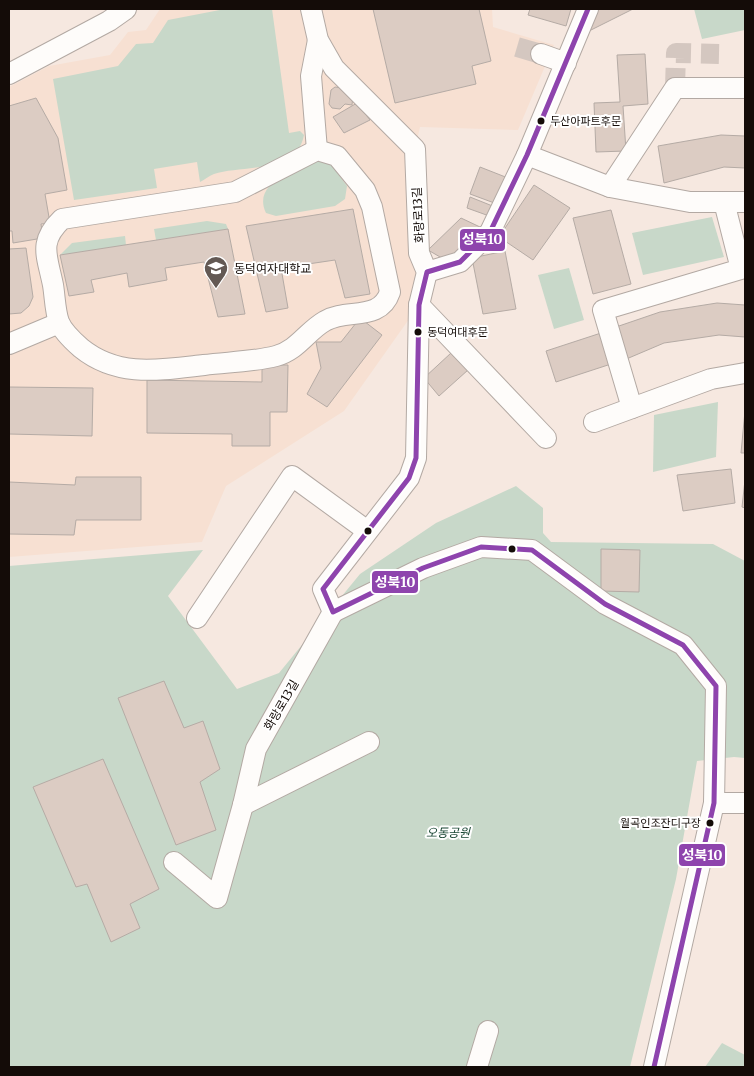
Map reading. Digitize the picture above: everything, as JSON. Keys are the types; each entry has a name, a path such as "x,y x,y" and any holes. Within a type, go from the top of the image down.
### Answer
{"street":[{"path":"9,74 109,21 125,9"},
{"name":"화랑로13길","path":"174,862 217,898 243,805 256,748 333,612 323,589 366,530 409,478 416,458 419,305 426,272 420,253 414,149 334,68 318,40 311,9"},
{"path":"426,272 460,262 490,232 527,155 588,9"},
{"path":"317,150 311,76 318,40"},
{"path":"540,54 566,63"},
{"path":"311,76 334,68"},
{"path":"610,187 675,88 745,88"},
{"path":"317,150 337,156 365,190 372,207 390,292 386,302 376,310 324,321 295,347 276,356 154,371 129,370 108,364 87,353 72,341 60,323 46,246 50,231 62,219 235,192 317,150"},
{"path":"527,155 610,187 690,202 745,202"},
{"path":"632,408 603,310 741,270 724,202"},
{"path":"419,305 546,438"},
{"path":"9,344 60,323"},
{"path":"594,422 711,378 745,373"},
{"path":"197,618 292,476 366,530"},
{"path":"333,612 423,568 481,547 532,550 605,604 683,645 716,686 714,803 654,1067"},
{"path":"243,805 369,742"},
{"path":"714,803 745,803"},
{"path":"477,1067 488,1031"}],"shaded area":[{"name":"동덕여자대학교","path":"160,9 492,9 493,27 554,45 518,130 420,127 415,149 419,305 344,411 226,486 202,542 9,557 9,87 49,66 110,55 128,32 146,30"}],"green space":[{"path":"225,9 272,9 289,133 300,131 304,135 299,148 291,156 280,162 267,166 214,174 200,182 197,162 154,169 157,188 74,200 53,79 118,66 136,44 153,43 168,20"},
{"path":"694,9 745,9 745,30 702,39"},
{"path":"320,158 328,160 347,186 345,199 335,206 276,216 266,213 263,202 265,193 271,185 289,172"},
{"path":"712,217 724,257 643,275 632,233"},
{"path":"207,221 226,224 228,229 156,240 154,229"},
{"path":"125,236 126,245 60,255 72,243"},
{"path":"569,268 584,320 554,329 538,275"},
{"path":"718,402 716,457 653,472 654,415"},
{"name":"오동공원","path":"516,486 543,508 543,533 551,542 713,544 745,561 745,758 734,757 697,761 676,879 630,1067 9,1067 9,566 203,550 168,596 237,689 279,673 360,574 436,523"},
{"path":"722,1043 745,1055 745,1067 705,1067"}],"building":[{"path":"373,9 479,9 491,61 472,66 476,84 395,103"},
{"path":"530,9 571,9 566,26 528,15"},
{"path":"596,9 633,9 587,32"},
{"path":"645,54 648,104 623,106 626,151 596,152 594,103 620,102 617,55"},
{"path":"335,87 343,88 353,95 352,105 345,104 340,109 332,108 329,104 331,90"},
{"path":"36,98 58,138 67,190 45,194 50,223 41,224 43,238 13,243 12,231 9,231 9,106"},
{"path":"357,103 370,120 344,133 333,117"},
{"path":"721,135 745,136 745,168 724,167 664,183 658,146"},
{"path":"480,167 508,178 497,204 470,194"},
{"path":"534,185 570,208 533,260 499,237"},
{"path":"470,197 495,207 492,217 467,208"},
{"path":"353,209 370,294 345,298 335,260 281,268 288,308 266,312 246,226"},
{"path":"611,210 631,284 593,294 573,218"},
{"path":"461,218 480,227 447,261 428,250"},
{"path":"228,229 245,314 218,317 204,262 165,268 167,280 129,287 127,273 91,280 94,292 69,296 60,255"},
{"path":"26,248 33,297 29,306 21,313 9,314 9,249"},
{"path":"505,251 516,309 483,314 472,258"},
{"path":"717,303 745,305 745,337 719,335 664,343 624,360 616,327 660,312"},
{"path":"360,318 382,335 327,407 307,394 321,368 316,342 341,342"},
{"path":"601,333 611,364 556,382 546,351"},
{"path":"451,353 468,370 439,396 424,378"},
{"path":"262,365 288,365 287,412 270,412 270,446 232,446 232,434 147,433 147,380 262,382"},
{"path":"9,387 93,388 92,436 9,434"},
{"path":"745,411 745,453 741,453"},
{"path":"731,469 735,503 683,511 677,475"},
{"path":"76,477 141,477 141,520 76,520 74,535 9,534 9,482 75,485"},
{"path":"745,480 745,508 742,507"},
{"path":"601,549 640,550 639,592 601,591"},
{"path":"164,681 184,728 203,721 220,769 200,782 216,830 176,845 118,698"},
{"path":"103,759 159,889 130,904 140,928 111,942 87,884 76,887 33,787"}],"tunnel":[{"path":"517,47 541,54"},
{"path":"675,88 676,53 719,54"}],"transit line":[{"name":"성북10","path":"588,9 527,155 490,232 460,262 427,272 419,305 416,458 409,478 323,589 333,612 423,568 481,547 532,550 605,604 683,645 716,686 714,803 654,1067"}],"place":[{"name":"두산아파트후문","path":"541,121"},
{"name":"동덕여자대학교","path":"216,289"},
{"name":"동덕여대후문","path":"418,332"},
{"name":"월곡인조잔디구장","path":"710,823"}]}
